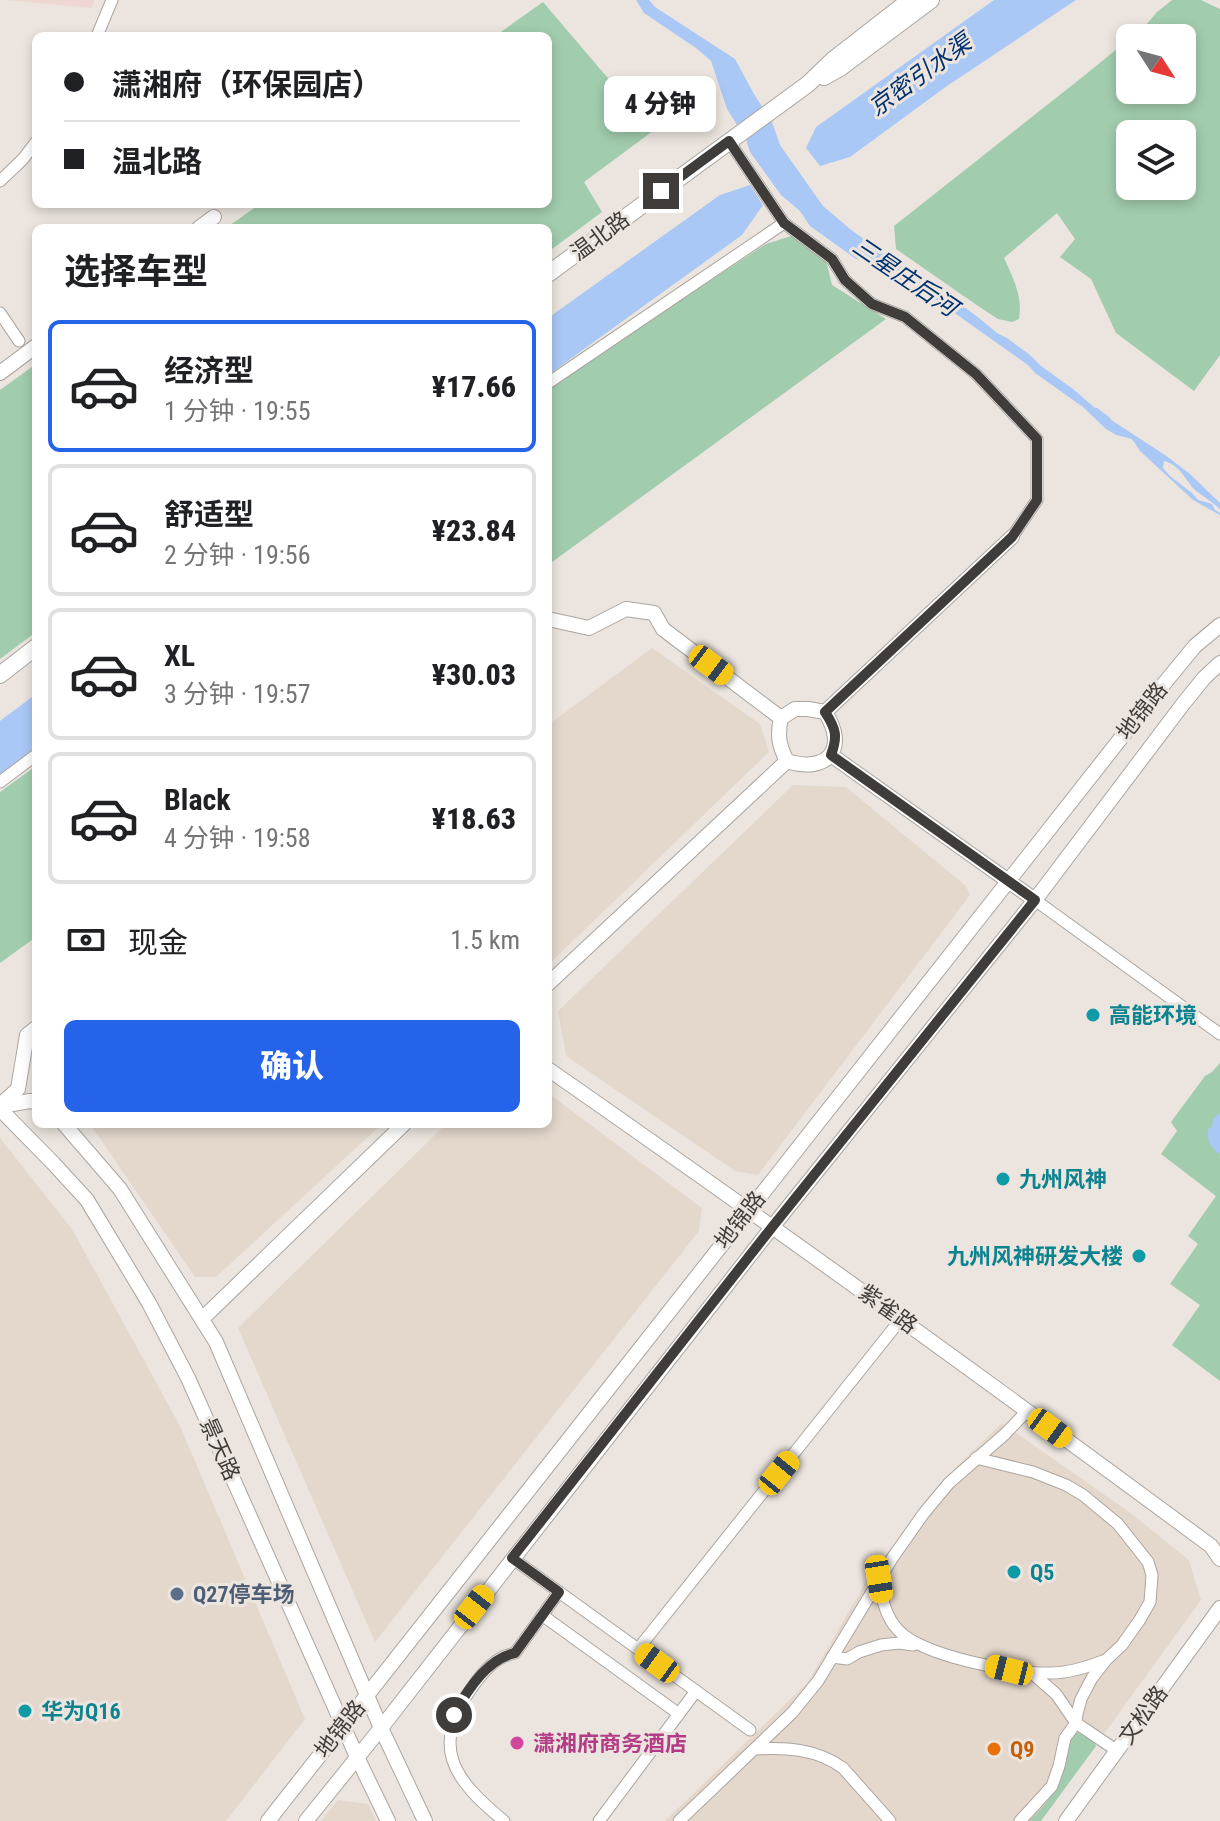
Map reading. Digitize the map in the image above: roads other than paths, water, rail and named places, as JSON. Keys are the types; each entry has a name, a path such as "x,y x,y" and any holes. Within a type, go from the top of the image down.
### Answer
{"main road":[{"name":"温北路","path":"552,271 808,84 834,59 910,0"},
{"name":"温北路","path":"808,84 840,68 931,0"},
{"path":"0,675 32,650"}],"street":[{"path":"99,32 112,0"},
{"path":"734,138 784,223 832,259 845,280 872,304 905,317 976,374 1037,439 1037,500 1012,537 825,712"},
{"path":"0,181 32,147"},
{"path":"204,224 214,217"},
{"path":"552,380 784,223"},
{"path":"0,313 19,341"},
{"path":"0,373 32,349"},
{"path":"552,620 589,628 626,609 654,613 663,629 781,718"},
{"name":"地锦路","path":"268,1821 1162,686 1195,646 1220,625"},
{"name":"地锦路","path":"306,1821 773,1226 1035,900 1183,704 1220,663"},
{"path":"795,709 825,712 834,726 836,741 831,755 819,763 801,766 787,761 778,733 781,718 795,709"},
{"path":"831,755 1220,1034"},
{"path":"0,782 32,758"},
{"path":"552,980 787,761"},
{"path":"0,1107 18,1089 27,1035 32,1031"},
{"name":"紫雀路","path":"552,1072 901,1319 1211,1546 1220,1559"},
{"path":"0,1107 32,1101"},
{"name":"景天路","path":"0,1107 87,1200 149,1303 188,1378 388,1821"},
{"name":"景天路","path":"67,1128 120,1189 216,1342 381,1728 425,1821"},
{"path":"202,1319 400,1128"},
{"path":"638,1649 901,1319"},
{"path":"679,1821 792,1713 818,1681 879,1579 924,1513 949,1483 1027,1411"},
{"path":"976,1458 1033,1472 1074,1490 1118,1524 1148,1562 1152,1575 1150,1602 1122,1645 1092,1678 1081,1699 1076,1723 1065,1738 1052,1786 1020,1821"},
{"path":"512,1558 750,1730"},
{"path":"879,1579 883,1604 897,1630 921,1646 955,1657 1032,1673 1079,1671 1106,1660"},
{"path":"504,1821 466,1787 455,1768 450,1751 454,1715 476,1681 493,1662 515,1653 559,1592"},
{"name":"文松路","path":"1066,1821 1220,1608"},
{"path":"542,1615 679,1714"},
{"path":"832,1657 847,1659 859,1652 890,1644 921,1646"},
{"path":"1032,1673 1056,1694 1076,1723 1116,1750"},
{"path":"599,1821 696,1691"},
{"path":"755,1749 804,1751 836,1763 891,1820"}],"water":[{"path":"636,0 649,0 735,59 772,122 780,145 823,206 900,265 930,282 1030,355 1102,414 1190,474 1220,503 1220,509 1193,488 1177,468 1164,461 1163,468 1170,476 1198,500 1212,504 1220,515 1193,500 1140,451 1132,439 1106,429 1083,407 1028,365 918,287 893,277 869,261 856,259 810,226 800,211 781,195 750,152 746,139 727,109 711,61 644,13"},
{"name":"京密引水渠","path":"994,0 1076,0 947,86 850,157 820,166 806,148 816,127"},
{"path":"750,185 763,205 742,235 552,372 552,315 720,195"},
{"path":"32,697 32,754 0,779 0,721"},
{"path":"1220,1113 1220,1154 1210,1143 1208,1129"}],"waterway":[{"name":"三星庄后河","path":"1096,409 1109,419"}],"place":[{"name":"高能环境","path":"1093,1015"},
{"name":"九州风神","path":"1003,1179"},
{"name":"九州风神研发大楼","path":"1139,1256"},
{"name":"Q5","path":"1014,1572"},
{"name":"Q27停车场","path":"177,1594"},
{"name":"华为Q16","path":"25,1711"},
{"name":"潇湘府商务酒店","path":"517,1743"},
{"name":"Q9","path":"994,1749"}]}
